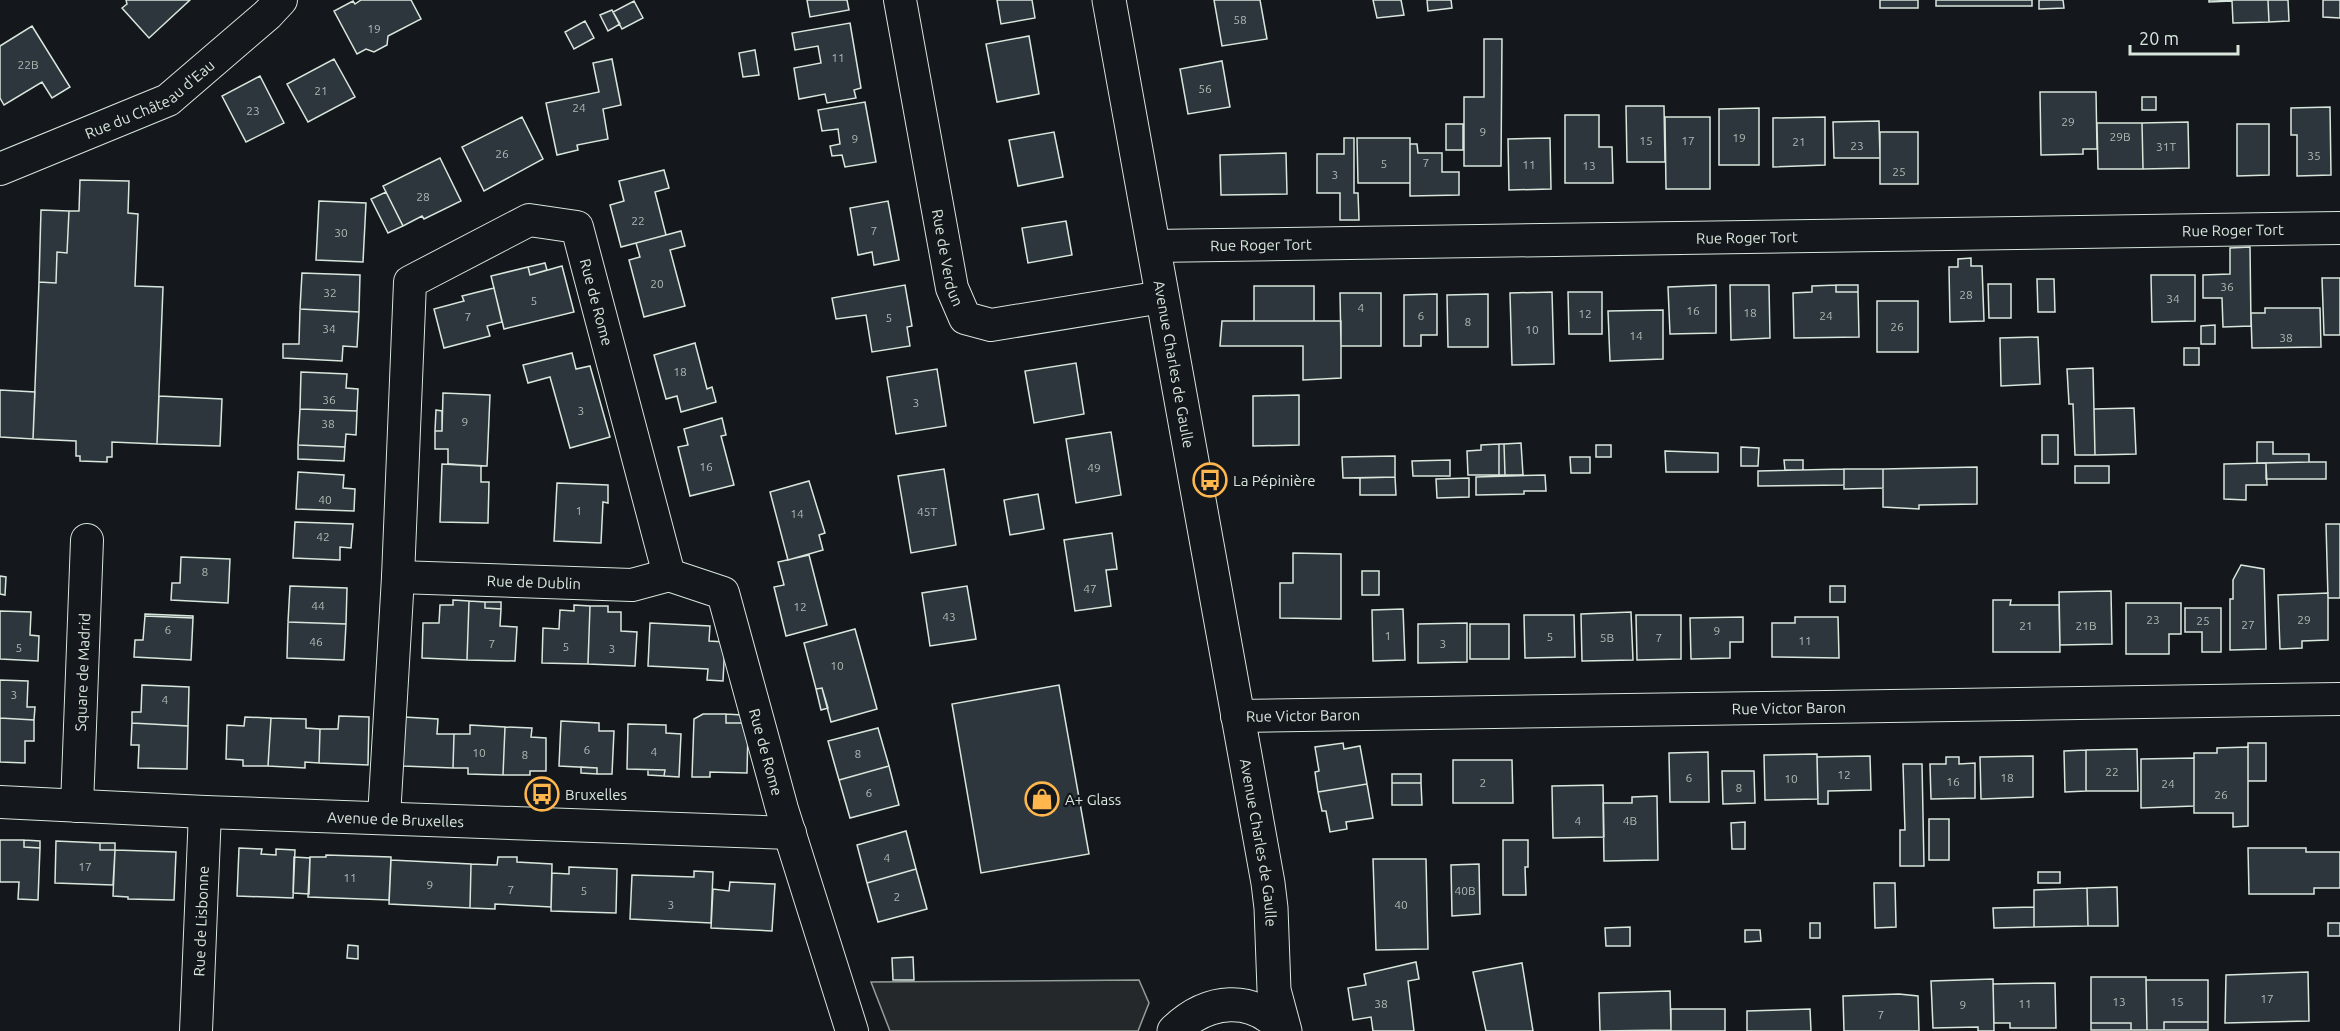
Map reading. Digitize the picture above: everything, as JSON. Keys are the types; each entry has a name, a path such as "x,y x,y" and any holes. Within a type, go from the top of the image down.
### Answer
{"street":[{"name":"Rue du Château d'Eau","path":"0,169 168,100 268,14 280,0"},
{"name":"Rue de Verdun","path":"900,0 952,288 965,318 991,325 1162,297"},
{"name":"Avenue Charles de Gaulle","path":"1109,0 1268,884 1274,990 1285,1031"},
{"name":"Rue de Rome","path":"384,817 398,577 410,282 529,220 577,227 669,575 723,593 790,833 851,1030"},
{"name":"Rue Roger Tort","path":"1153,246 2340,228"},
{"name":"Square de Madrid","path":"77,806 87,540"},
{"name":"Rue de Dublin","path":"398,577 632,585 669,575"},
{"name":"Rue Victor Baron","path":"1237,716 2340,699"},
{"name":"Avenue de Bruxelles","path":"0,802 205,812 790,833"},
{"name":"Rue de Lisbonne","path":"196,1031 205,812"},
{"name":"Avenue Charles de Gaulle","path":"1174,1031 1188,1018 1229,996 1245,984 1272,942"},
{"path":"1204,1009 1222,1005 1241,1005 1259,1011 1277,1022 1285,1031"}],"shaded area":[{"path":"1139,980 1149,1003 1138,1031 890,1031 871,982"}],"building":[{"path":"126,0 190,0 149,38 122,8 127,4"},
{"path":"361,0 411,0 421,19 388,36 387,45 374,52 366,49 357,54 334,11 353,1 355,4"},
{"path":"807,0 847,0 849,10 810,17"},
{"path":"997,0 1032,0 1035,18 1001,24"},
{"path":"1214,0 1260,0 1267,39 1222,46"},
{"path":"1373,0 1401,0 1404,15 1377,18"},
{"path":"1427,0 1451,0 1452,8 1428,11"},
{"path":"1880,0 1918,0 1918,8 1880,8"},
{"path":"1936,0 2032,0 2032,6 1936,6"},
{"path":"2039,0 2063,0 2064,8 2039,9"},
{"path":"2209,0 2268,0 2269,22 2233,23 2232,1 2209,2"},
{"path":"2268,0 2288,0 2289,21 2269,22"},
{"path":"2323,0 2340,0 2340,18 2323,17"},
{"path":"634,1 643,18 622,29 613,12"},
{"path":"612,10 620,24 608,31 600,15"},
{"path":"585,21 594,38 574,49 565,32"},
{"path":"850,23 861,88 854,90 856,98 827,103 825,94 799,99 794,68 821,63 818,46 795,50 792,33"},
{"path":"32,26 70,87 52,98 42,82 4,105 0,98 0,46"},
{"path":"1029,36 1039,94 997,102 986,44"},
{"path":"1484,39 1502,39 1501,166 1464,166 1464,97 1484,97"},
{"path":"755,50 759,75 743,77 739,53"},
{"path":"334,59 355,97 308,122 287,84"},
{"path":"612,59 621,105 603,109 608,139 577,145 578,150 557,155 546,103 599,92 593,63"},
{"path":"1222,61 1230,107 1188,114 1180,69"},
{"path":"260,76 284,123 246,142 222,96"},
{"path":"2040,92 2096,92 2097,149 2083,149 2083,154 2041,155"},
{"path":"2142,97 2156,97 2156,110 2142,110"},
{"path":"865,102 876,162 845,167 842,155 832,156 830,146 840,144 838,129 822,131 818,110"},
{"path":"1626,106 1664,106 1665,162 1627,162"},
{"path":"2330,107 2331,175 2297,176 2297,135 2291,135 2291,108"},
{"path":"1759,108 1759,165 1719,165 1719,109"},
{"path":"1565,115 1599,115 1599,147 1612,147 1613,183 1565,183"},
{"path":"522,117 543,159 484,191 462,147"},
{"path":"1665,117 1710,117 1710,189 1666,189"},
{"path":"1825,117 1825,165 1773,167 1773,118"},
{"path":"1879,121 1880,158 1834,158 1833,122"},
{"path":"2188,122 2189,168 2143,169 2142,123"},
{"path":"2097,123 2142,123 2143,169 2098,169"},
{"path":"1446,124 1463,124 1463,150 1446,150"},
{"path":"2237,124 2269,124 2269,175 2237,176"},
{"path":"1054,132 1063,177 1018,186 1009,140"},
{"path":"1880,132 1918,132 1918,184 1880,184"},
{"path":"1344,138 1354,138 1354,193 1358,193 1359,220 1340,220 1340,193 1317,193 1317,154 1344,154"},
{"path":"1357,138 1410,138 1410,183 1358,183"},
{"path":"1550,138 1551,189 1509,190 1508,139"},
{"path":"1410,144 1417,144 1418,153 1442,153 1442,172 1459,172 1459,195 1410,196"},
{"path":"1286,153 1287,194 1221,195 1220,155"},
{"path":"440,158 461,201 424,219 422,216 403,226 383,186"},
{"path":"664,170 669,188 655,192 666,235 621,247 610,205 624,201 619,181"},
{"path":"80,180 129,181 128,213 138,214 135,286 163,287 157,444 112,442 112,457 107,457 107,462 80,461 80,456 76,456 76,441 33,439 39,282 56,283 57,252 67,253 69,211 79,211"},
{"path":"386,192 403,226 388,233 371,199"},
{"path":"319,201 366,203 363,262 316,260"},
{"path":"888,201 899,260 874,265 872,252 858,255 850,208"},
{"path":"41,210 69,211 67,253 57,252 56,283 39,282"},
{"path":"1066,221 1072,255 1028,263 1022,228"},
{"path":"681,231 685,246 670,250 685,306 644,317 629,260 640,257 636,243"},
{"path":"2250,247 2251,326 2223,327 2222,298 2203,298 2203,275 2230,274 2230,248"},
{"path":"1971,258 1971,266 1982,266 1984,321 1950,322 1949,267 1958,267 1958,259"},
{"path":"545,263 547,270 530,275 528,267"},
{"path":"562,266 574,312 504,329 491,276 528,267 530,275"},
{"path":"302,273 360,275 359,312 300,309"},
{"path":"2151,275 2195,275 2195,321 2152,322"},
{"path":"2322,278 2340,278 2340,335 2324,335"},
{"path":"2037,279 2054,279 2055,312 2038,312"},
{"path":"1988,284 2011,284 2011,318 1989,318"},
{"path":"905,285 912,326 907,327 910,346 872,352 866,315 836,319 832,298"},
{"path":"1716,285 1716,333 1670,334 1668,287"},
{"path":"1730,285 1769,285 1770,338 1731,340"},
{"path":"1836,285 1858,285 1858,292 1836,292"},
{"path":"1836,285 1836,292 1858,292 1859,337 1794,338 1793,293 1812,292 1812,286"},
{"path":"1254,286 1314,286 1314,321 1254,321"},
{"path":"494,288 502,322 487,326 490,336 444,348 434,309 464,301 462,296"},
{"path":"1552,292 1554,364 1512,365 1510,293"},
{"path":"1568,292 1602,292 1602,334 1569,334"},
{"path":"1340,293 1381,293 1381,346 1341,346"},
{"path":"1437,294 1437,335 1421,335 1421,346 1404,346 1404,295"},
{"path":"1488,294 1488,347 1448,347 1447,295"},
{"path":"1877,301 1918,301 1918,352 1877,352"},
{"path":"2265,308 2320,308 2321,347 2252,348 2251,313 2265,313"},
{"path":"300,309 359,312 357,347 343,346 342,361 283,358 283,344 299,344"},
{"path":"1663,310 1663,359 1610,361 1608,311"},
{"path":"1222,321 1341,321 1341,378 1303,380 1303,346 1220,346"},
{"path":"2215,325 2215,344 2201,344 2201,326"},
{"path":"2038,337 2040,384 2001,386 2000,338"},
{"path":"695,343 707,389 712,387 716,402 681,412 677,396 666,399 654,355"},
{"path":"2184,348 2199,348 2199,365 2184,365"},
{"path":"572,353 576,369 590,366 610,437 570,448 550,377 528,383 523,365"},
{"path":"1076,363 1084,414 1034,423 1025,371"},
{"path":"2093,368 2095,455 2075,455 2073,404 2069,404 2067,369"},
{"path":"937,369 946,426 896,434 887,377"},
{"path":"301,372 347,374 346,388 358,389 357,411 300,409"},
{"path":"0,390 35,392 33,439 0,437"},
{"path":"443,393 490,395 487,466 448,464 448,449 435,449 435,431 442,431"},
{"path":"1299,395 1299,445 1253,446 1253,396"},
{"path":"159,396 222,399 220,446 157,444"},
{"path":"2134,408 2136,454 2095,455 2094,409"},
{"path":"300,409 357,411 356,435 346,434 345,447 298,445"},
{"path":"436,410 442,411 442,431 435,431"},
{"path":"722,418 726,435 721,436 734,485 690,496 678,447 688,445 684,429"},
{"path":"1111,432 1121,495 1076,503 1066,439"},
{"path":"2042,435 2058,435 2058,464 2042,464"},
{"path":"2257,442 2273,442 2273,454 2309,454 2309,462 2257,463"},
{"path":"1521,443 1523,475 1505,475 1504,444"},
{"path":"1499,444 1504,444 1505,475 1499,475"},
{"path":"1499,444 1499,475 1468,475 1467,451 1481,450 1481,445"},
{"path":"298,445 345,447 344,461 298,459"},
{"path":"1596,445 1611,445 1611,457 1596,457"},
{"path":"1741,447 1759,448 1758,466 1741,466"},
{"path":"1665,451 1718,453 1718,472 1666,472"},
{"path":"1395,456 1395,477 1343,478 1342,457"},
{"path":"1570,457 1590,457 1590,473 1571,473"},
{"path":"1450,460 1450,476 1413,476 1412,461"},
{"path":"1784,460 1803,460 1803,470 1785,470"},
{"path":"2326,462 2326,479 2266,479 2266,463"},
{"path":"2266,463 2267,485 2246,485 2246,500 2224,499 2224,464"},
{"path":"442,464 481,466 481,482 489,482 488,523 440,522"},
{"path":"2075,466 2109,466 2109,483 2075,483"},
{"path":"1977,467 1977,504 1919,505 1919,509 1883,507 1883,469"},
{"path":"944,469 956,545 911,553 898,476"},
{"path":"1844,469 1883,469 1883,488 1844,489"},
{"path":"1844,469 1844,485 1758,486 1758,471"},
{"path":"298,472 344,475 343,488 355,489 354,511 296,509"},
{"path":"1545,475 1546,491 1476,495 1476,477"},
{"path":"1395,477 1396,495 1360,495 1360,478"},
{"path":"1469,478 1469,497 1437,498 1436,479"},
{"path":"809,481 825,533 819,535 823,550 788,560 770,492"},
{"path":"557,483 608,485 608,503 603,502 601,543 554,541"},
{"path":"1038,494 1044,529 1010,535 1004,500"},
{"path":"295,522 353,524 351,548 340,547 340,560 293,558"},
{"path":"2326,524 2340,524 2340,598 2328,598"},
{"path":"1112,533 1117,569 1106,570 1111,606 1075,611 1064,540"},
{"path":"1293,553 1341,554 1341,619 1280,618 1280,583 1293,583"},
{"path":"809,555 827,625 786,636 774,587 784,585 778,562"},
{"path":"181,557 230,559 228,603 171,600 172,583 180,583"},
{"path":"2241,565 2264,569 2266,649 2230,650 2230,599 2233,599 2233,580"},
{"path":"1362,571 1379,571 1379,595 1362,595"},
{"path":"0,576 6,577 5,595 0,594"},
{"path":"290,586 347,588 346,624 288,622"},
{"path":"967,586 976,639 930,646 922,593"},
{"path":"1830,586 1845,586 1845,602 1830,602"},
{"path":"2111,591 2112,644 2060,645 2059,592"},
{"path":"2328,593 2328,640 2302,641 2302,648 2280,649 2278,595"},
{"path":"453,600 469,601 467,660 422,658 423,623 439,623 440,605 453,605"},
{"path":"1993,600 2011,600 2010,605 2059,605 2060,652 1993,652"},
{"path":"469,601 485,602 485,608 501,609 500,626 517,627 515,661 467,660"},
{"path":"485,602 501,602 501,609 485,608"},
{"path":"2126,603 2181,603 2181,634 2169,634 2169,654 2126,654"},
{"path":"574,605 590,606 588,664 542,663 543,628 559,629 560,610 574,611"},
{"path":"590,606 608,606 608,612 621,612 621,631 637,632 635,666 588,664"},
{"path":"2185,608 2221,608 2221,652 2202,652 2202,632 2185,632"},
{"path":"1403,609 1405,660 1373,661 1372,610"},
{"path":"0,611 31,612 30,635 39,636 38,661 0,659"},
{"path":"1631,612 1633,660 1582,661 1581,614"},
{"path":"145,614 193,616 193,618 145,616"},
{"path":"1524,615 1574,615 1575,657 1525,658"},
{"path":"1636,615 1681,615 1681,659 1637,660"},
{"path":"145,616 193,618 191,660 134,657 135,640 143,640"},
{"path":"1743,617 1743,642 1730,642 1730,658 1691,659 1690,618"},
{"path":"1795,617 1838,617 1839,658 1772,657 1772,623 1795,623"},
{"path":"288,622 346,624 344,660 287,658"},
{"path":"650,623 710,626 709,641 725,642 723,681 707,680 708,669 648,666"},
{"path":"1467,623 1467,662 1418,663 1418,624"},
{"path":"1470,624 1509,624 1509,659 1470,659"},
{"path":"855,629 877,709 831,722 822,688 816,689 804,643"},
{"path":"0,680 28,681 27,707 35,707 34,720 0,718"},
{"path":"142,685 189,687 188,726 132,723 132,712 141,712"},
{"path":"1059,685 1089,854 981,873 952,704"},
{"path":"822,688 828,708 821,710 816,689"},
{"path":"703,714 726,714 726,723 746,723 748,730 747,773 710,772 710,777 692,777 694,719"},
{"path":"726,714 742,715 746,723 726,723"},
{"path":"339,716 369,717 368,765 319,763 320,729 338,729"},
{"path":"245,717 271,718 268,766 243,766 243,760 226,759 227,725 244,726"},
{"path":"404,717 438,719 437,734 454,734 453,768 403,766"},
{"path":"0,718 34,720 34,741 25,741 25,763 0,762"},
{"path":"271,718 306,719 306,728 320,729 319,763 305,762 305,768 268,766"},
{"path":"561,721 599,723 599,731 614,731 612,774 597,774 597,768 559,766"},
{"path":"132,723 188,726 187,769 138,768 139,745 131,745"},
{"path":"628,724 666,725 666,733 681,734 679,777 664,776 665,770 627,769"},
{"path":"470,725 505,727 503,775 468,774 468,768 453,768 454,734 470,734"},
{"path":"505,727 532,728 531,737 546,738 546,771 530,771 530,775 503,775"},
{"path":"878,728 889,766 839,780 828,741"},
{"path":"1343,743 1344,749 1360,746 1367,784 1318,792 1315,772 1319,771 1315,747"},
{"path":"2248,743 2266,743 2266,781 2248,781"},
{"path":"2248,747 2248,826 2233,827 2233,813 2194,813 2194,753 2217,753 2217,748"},
{"path":"2137,749 2138,791 2086,791 2086,750"},
{"path":"2086,750 2086,791 2065,792 2064,751"},
{"path":"1708,752 1709,802 1670,802 1669,753"},
{"path":"1817,754 1818,799 1765,800 1764,755"},
{"path":"1870,756 1871,790 1828,791 1828,804 1818,804 1817,757"},
{"path":"2033,756 2033,797 1981,799 1980,757"},
{"path":"1946,757 1959,757 1959,764 1975,763 1975,798 1931,799 1930,764 1946,764"},
{"path":"2194,758 2194,806 2141,808 2141,759"},
{"path":"1453,760 1512,760 1513,803 1453,803"},
{"path":"1903,764 1922,764 1924,866 1900,866 1900,830 1905,830"},
{"path":"889,766 899,805 850,818 839,780"},
{"path":"581,767 597,768 597,774 581,773"},
{"path":"648,770 665,770 664,776 648,775"},
{"path":"1722,771 1754,771 1755,803 1723,804"},
{"path":"1392,774 1421,774 1421,783 1392,783"},
{"path":"1392,783 1421,783 1422,805 1392,805"},
{"path":"1367,784 1373,818 1346,822 1347,829 1330,832 1326,811 1322,811 1318,792"},
{"path":"1603,785 1604,837 1553,838 1552,786"},
{"path":"1657,796 1658,860 1604,861 1603,803 1632,803 1632,797"},
{"path":"1929,819 1949,819 1949,860 1929,860"},
{"path":"1745,822 1745,849 1732,849 1731,823"},
{"path":"906,831 916,869 867,883 857,845"},
{"path":"0,840 24,840 24,847 40,848 38,900 18,899 19,882 0,882"},
{"path":"24,840 40,841 40,848 24,847"},
{"path":"1503,840 1528,840 1528,867 1525,867 1526,895 1503,895"},
{"path":"56,841 100,843 100,850 115,850 113,885 55,883"},
{"path":"100,843 115,843 115,850 100,850"},
{"path":"239,848 262,849 261,854 276,855 276,849 295,850 293,898 237,896"},
{"path":"2248,848 2306,848 2306,852 2340,852 2340,888 2314,888 2314,894 2249,894"},
{"path":"115,850 176,852 174,900 128,899 128,897 113,896"},
{"path":"326,855 391,857 389,900 308,897 310,857 326,857"},
{"path":"294,857 310,858 309,894 293,893"},
{"path":"498,857 517,857 517,862 552,864 551,907 495,904 495,909 470,908 471,864 497,865"},
{"path":"1373,859 1426,859 1428,949 1376,950"},
{"path":"391,860 471,864 470,908 389,904"},
{"path":"1479,864 1480,914 1452,916 1451,865"},
{"path":"569,867 617,869 616,913 551,911 552,873 569,874"},
{"path":"916,869 927,909 878,922 867,883"},
{"path":"694,871 713,872 711,923 630,919 632,875 694,877"},
{"path":"2038,872 2060,872 2060,883 2038,883"},
{"path":"730,882 775,884 772,931 711,928 713,889 729,891"},
{"path":"1874,883 1895,883 1896,927 1875,928"},
{"path":"2117,887 2118,926 2088,926 2087,888"},
{"path":"2087,888 2088,926 2034,927 2034,890"},
{"path":"2034,907 2034,927 1994,928 1993,908"},
{"path":"1810,923 1820,923 1820,938 1810,938"},
{"path":"2328,923 2340,923 2340,936 2328,936"},
{"path":"1630,927 1630,946 1606,946 1605,928"},
{"path":"1745,930 1760,930 1761,941 1745,942"},
{"path":"348,945 358,946 358,959 347,958"},
{"path":"913,957 914,980 893,980 892,958"},
{"path":"1416,962 1419,979 1408,981 1414,1031 1373,1031 1371,1017 1353,1020 1348,988 1366,985 1364,974"},
{"path":"1522,963 1533,1031 1486,1031 1473,972"},
{"path":"2308,972 2309,1021 2225,1023 2226,975"},
{"path":"2091,977 2146,977 2147,1030 2131,1030 2131,1023 2091,1023"},
{"path":"1993,979 1994,1031 1978,1031 1978,1027 1933,1028 1931,981"},
{"path":"2146,980 2208,980 2208,1022 2164,1022 2164,1030 2147,1030"},
{"path":"2055,983 2056,1028 2010,1028 2010,1023 1994,1023 1993,984"},
{"path":"1670,991 1671,1030 1600,1031 1599,993"},
{"path":"1899,994 1918,996 1919,1031 1844,1031 1843,996"},
{"path":"1671,1009 1725,1009 1725,1031 1671,1031"},
{"path":"1810,1009 1811,1031 1747,1031 1747,1011"},
{"path":"2164,1022 2208,1022 2208,1030 2164,1030"},
{"path":"2091,1023 2131,1023 2131,1030 2091,1030"}],"place":[{"name":"La Pépinière","path":"1210,480"},
{"name":"Bruxelles","path":"542,794"},
{"name":"A+ Glass","path":"1042,799"}]}
